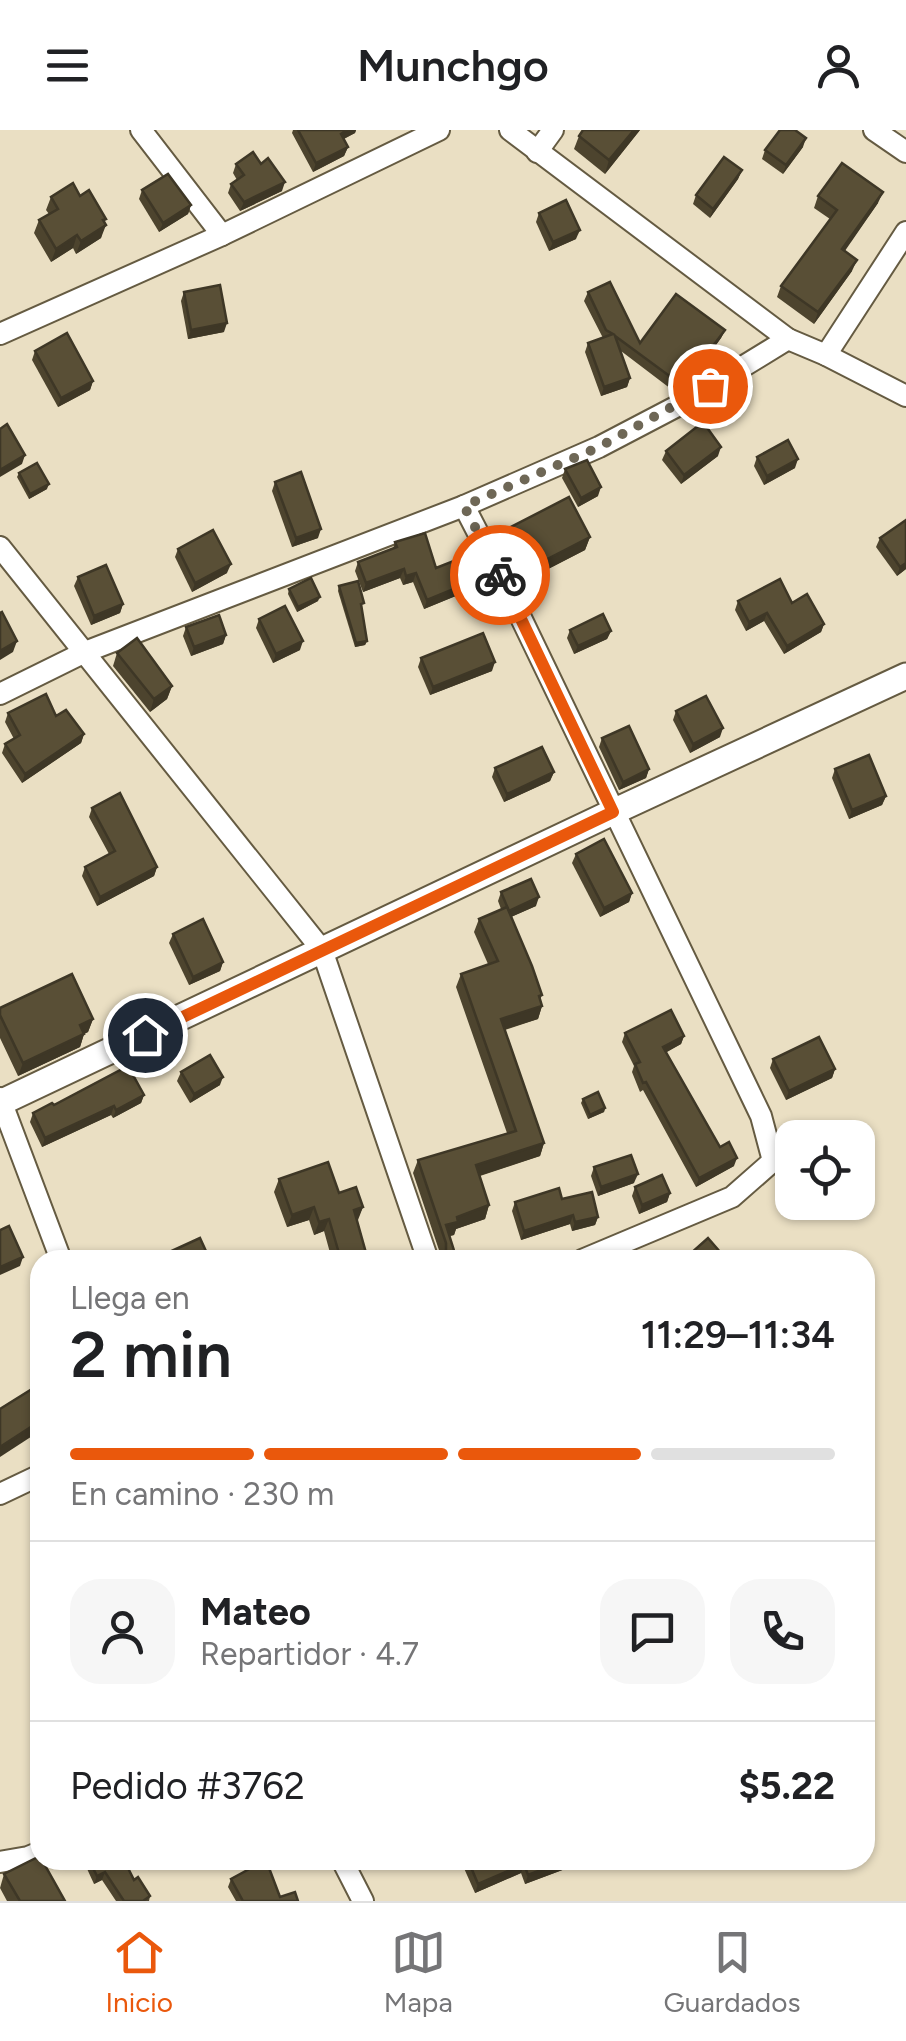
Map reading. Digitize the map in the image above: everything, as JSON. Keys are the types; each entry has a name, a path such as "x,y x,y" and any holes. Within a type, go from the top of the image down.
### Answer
{"street":[{"path":"140,130 222,235"},
{"path":"0,334 222,235 439,130"},
{"path":"510,130 788,339 826,354 906,396"},
{"path":"538,152 553,130"},
{"path":"874,130 906,152"},
{"path":"826,354 906,232"},
{"path":"0,694 85,652 464,506 599,447 685,402 788,339"},
{"path":"464,506 761,1116 774,1161 732,1197 606,1250"},
{"path":"0,547 322,950 425,1250"},
{"path":"57,1250 1,1101 906,676"},
{"path":"0,1494 30,1480"},
{"path":"0,1862 30,1856"},
{"path":"347,1870 363,1901"}],"building":[{"path":"298,130 347,130 341,134 348,147 316,163"},
{"path":"583,130 634,130 609,160 579,136"},
{"path":"780,130 795,130 806,138 786,165 765,150"},
{"path":"253,152 261,164 268,158 285,182 244,202 231,184 244,175 236,164"},
{"path":"724,157 742,170 713,209 696,195"},
{"path":"842,163 883,192 842,249 857,260 818,312 781,286 837,210 818,196"},
{"path":"168,174 191,205 163,223 142,190"},
{"path":"73,183 80,196 89,190 106,225 81,241 77,235 56,249 39,220 58,209 51,197"},
{"path":"566,200 580,230 553,242 539,213"},
{"path":"610,282 640,343 676,294 725,330 690,376 679,383 615,336 630,378 604,387 588,343 613,334 606,330 588,292"},
{"path":"220,285 227,323 191,330 184,292"},
{"path":"67,333 93,381 61,398 35,351"},
{"path":"703,422 721,447 684,475 666,451"},
{"path":"7,424 25,455 0,470 0,429"},
{"path":"788,440 798,459 767,476 757,457"},
{"path":"587,460 601,487 581,498 565,469"},
{"path":"37,463 49,484 30,494 19,473"},
{"path":"301,472 321,529 296,538 275,482"},
{"path":"569,497 590,537 526,570 505,530"},
{"path":"906,520 906,563 900,567 880,538"},
{"path":"213,530 231,564 195,583 178,549"},
{"path":"425,533 436,568 456,560 466,584 427,600 416,573 406,576 404,569 366,583 358,562 397,547 395,542"},
{"path":"106,565 123,604 94,616 78,577"},
{"path":"311,578 320,597 298,607 289,589"},
{"path":"780,579 792,603 807,594 824,624 787,646 767,613 749,622 738,601"},
{"path":"358,581 367,641 356,643 339,586"},
{"path":"285,606 303,641 276,654 259,619"},
{"path":"0,613 17,641 0,651"},
{"path":"603,614 611,631 578,646 570,630"},
{"path":"219,615 226,635 194,647 186,627"},
{"path":"483,633 495,662 433,687 421,658"},
{"path":"137,638 172,686 154,699 117,653"},
{"path":"46,694 56,716 66,710 84,734 25,774 5,744 20,735 8,713"},
{"path":"706,696 723,728 693,744 676,711"},
{"path":"629,726 649,769 623,782 602,738"},
{"path":"542,747 554,772 507,794 495,768"},
{"path":"869,755 886,796 852,810 835,769"},
{"path":"120,793 157,867 100,897 85,867 115,851 92,808"},
{"path":"604,839 632,893 604,908 576,854"},
{"path":"531,879 539,897 509,911 501,892"},
{"path":"507,907 532,966 542,1006 501,1019 544,1143 476,1165 489,1205 446,1225 454,1250 446,1250 418,1160 516,1131 461,974 498,961 479,919"},
{"path":"203,919 223,962 193,977 173,934"},
{"path":"72,974 93,1019 80,1025 84,1034 23,1063 0,1008"},
{"path":"671,1010 684,1036 663,1047 720,1147 729,1142 737,1158 699,1178 646,1082 643,1083 635,1064 640,1062 625,1033"},
{"path":"819,1037 835,1069 789,1091 773,1059"},
{"path":"210,1055 223,1077 194,1094 181,1072"},
{"path":"128,1066 144,1095 45,1138 33,1113"},
{"path":"598,1092 605,1108 590,1115 583,1099"},
{"path":"631,1155 638,1174 601,1187 594,1167"},
{"path":"328,1162 339,1193 356,1187 363,1207 354,1210 365,1250 338,1250 329,1219 319,1222 314,1207 292,1215 279,1179"},
{"path":"662,1175 670,1193 642,1205 635,1187"},
{"path":"559,1188 562,1199 592,1192 598,1217 575,1222 573,1215 524,1231 515,1202"},
{"path":"9,1226 23,1257 0,1267 0,1230"},
{"path":"200,1238 205,1250 174,1250"},
{"path":"708,1238 718,1250 694,1250"},
{"path":"30,1390 30,1428 0,1447 0,1409"},
{"path":"30,1861 30,1870 48,1870 65,1901 20,1901 4,1874"},
{"path":"94,1870 129,1870 150,1896 143,1901 124,1901 105,1872 97,1876"},
{"path":"248,1870 270,1870 280,1897 295,1892 298,1901 243,1901 231,1879"},
{"path":"472,1870 510,1870 478,1884"}],"way so far":[{"path":"500,575 464,506 599,447 710,386"}],"route":[{"path":"145,1035 613,812 500,575"}]}
